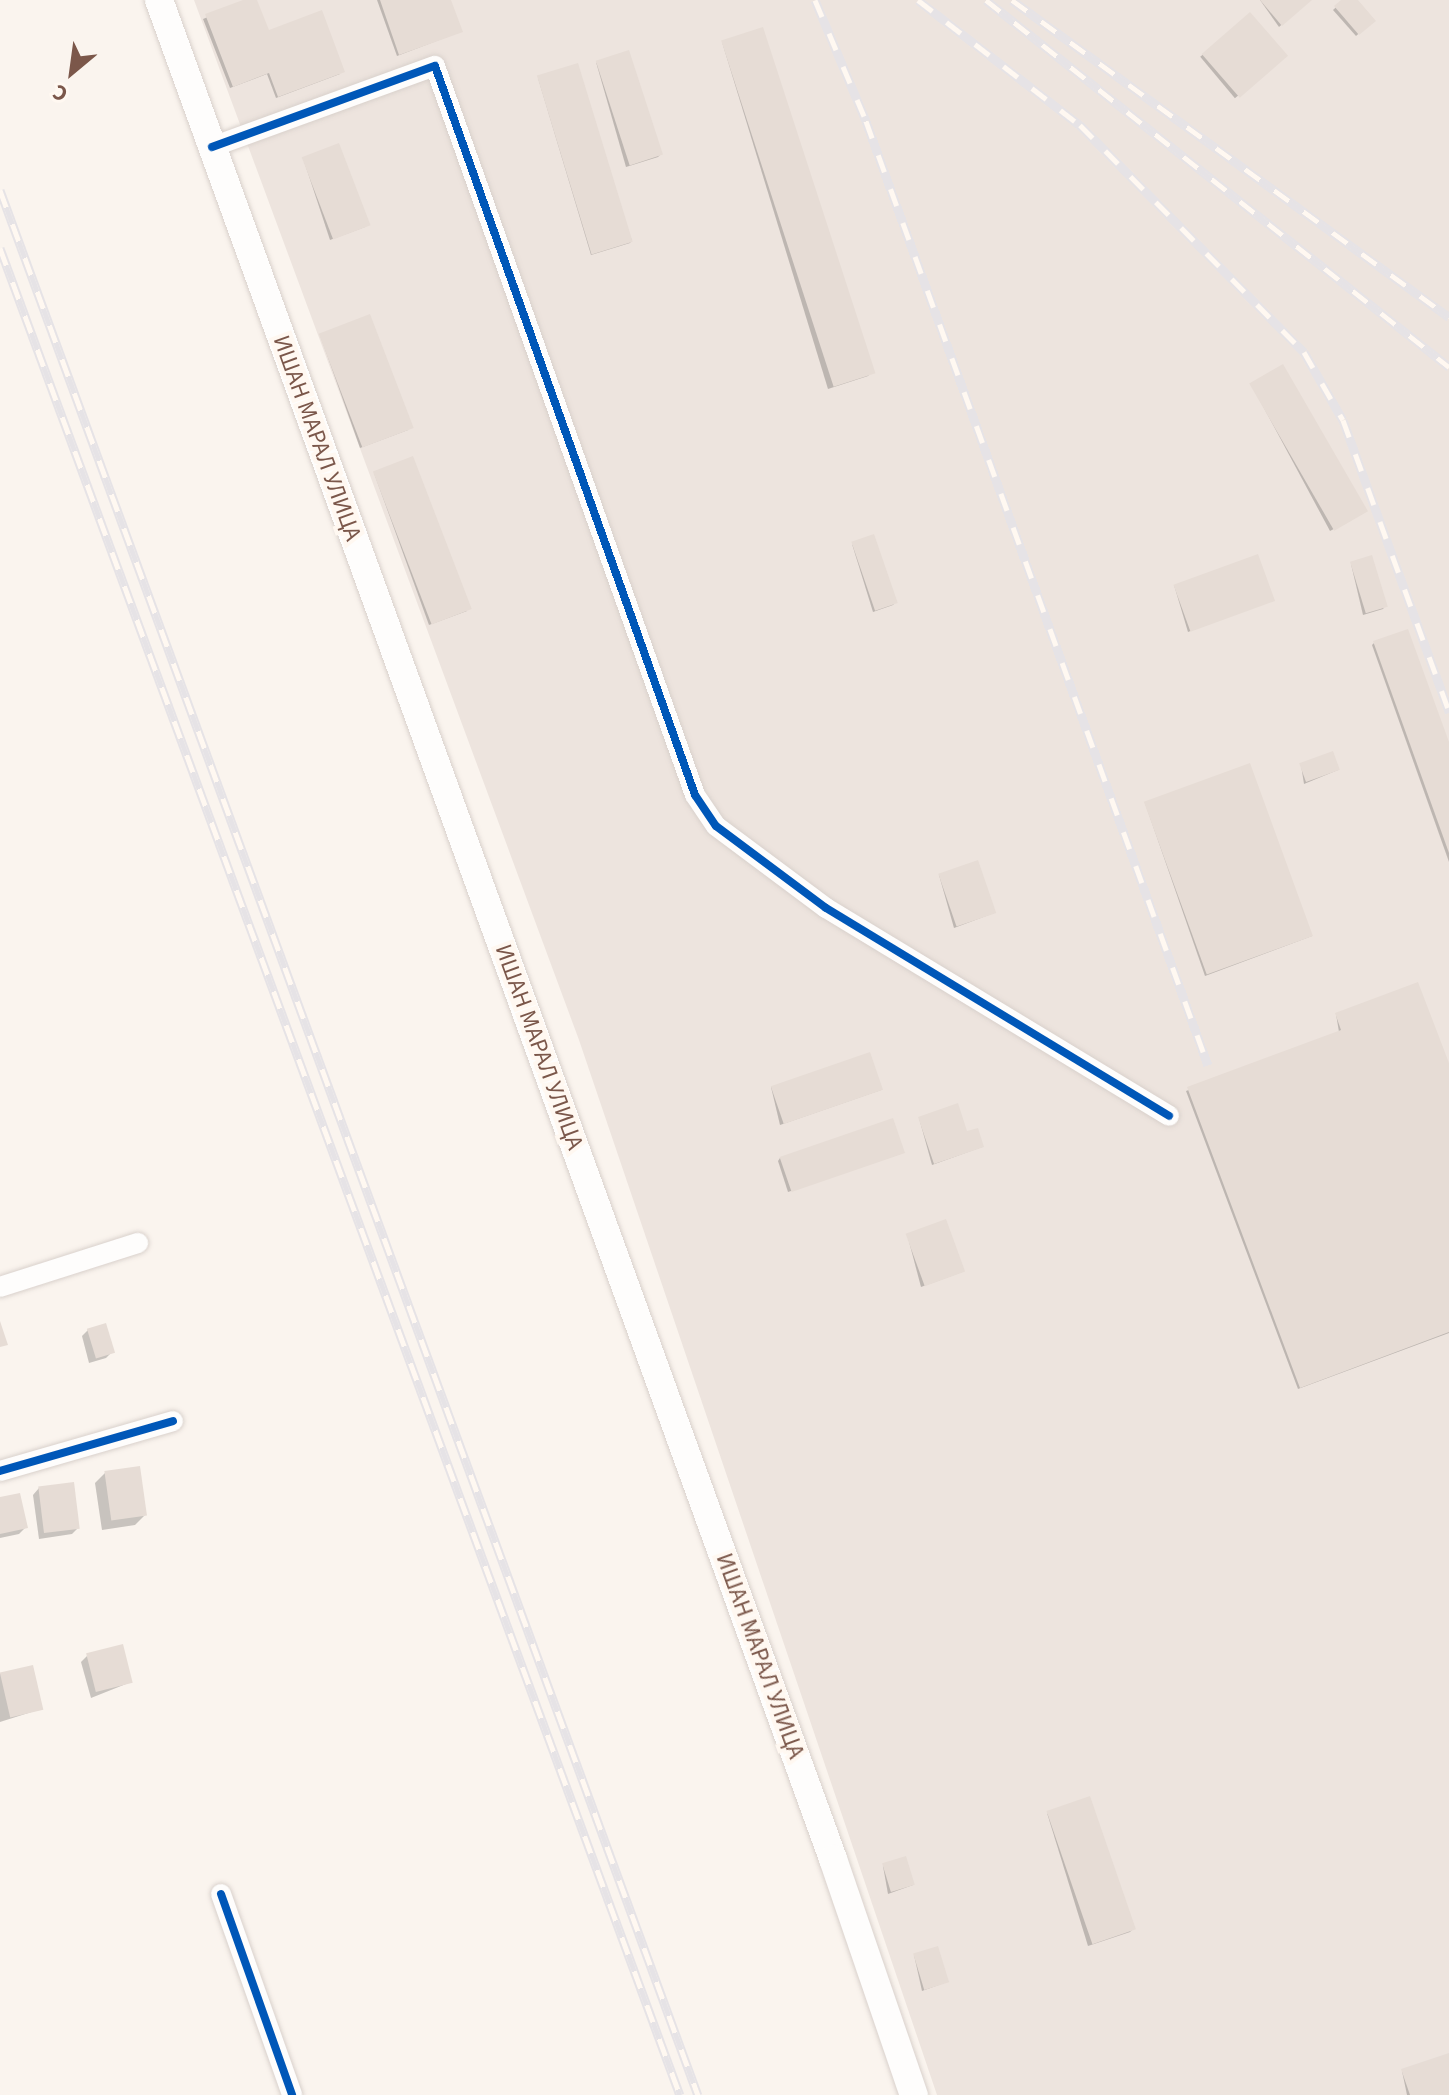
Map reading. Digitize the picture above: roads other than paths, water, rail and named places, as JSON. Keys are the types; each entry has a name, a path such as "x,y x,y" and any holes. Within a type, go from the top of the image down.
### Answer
{"main road":[{"name":"ИШАН МАРАЛ УЛИЦА","path":"159,0 825,1835 914,2095"}],"street":[{"path":"212,147 435,66 695,795 716,826 826,908 1169,1116"},
{"path":"0,1287 138,1243"},
{"path":"0,1471 173,1421"},
{"path":"221,1894 292,2095"}],"railway":[{"path":"815,0 866,121 1208,1065"},
{"path":"918,0 1080,125 1304,352 1343,420 1449,712"},
{"path":"986,0 1449,367"},
{"path":"1012,0 1449,317"},
{"path":"0,190 698,2095"},
{"path":"0,248 680,2095"}]}
